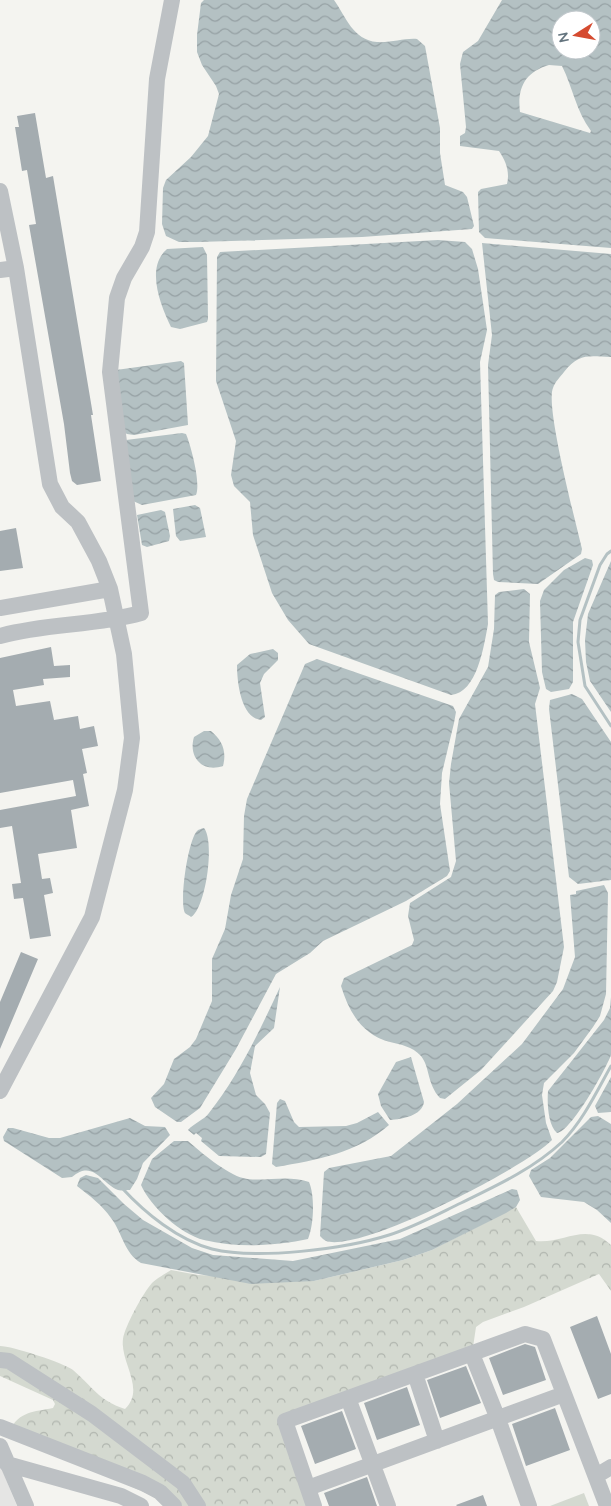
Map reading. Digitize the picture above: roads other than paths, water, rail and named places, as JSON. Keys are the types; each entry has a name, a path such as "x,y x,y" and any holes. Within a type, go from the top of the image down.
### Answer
{"street":[{"path":"0,636 25,629 116,620 141,613 110,372 112,327 116,298 124,278 142,247 147,232 157,79 172,0"},
{"path":"0,191 8,269 50,484 62,508 78,522 100,561 110,589 124,654 132,738 125,790 92,917 0,1091"},
{"path":"0,608 110,589"},
{"path":"314,1506 285,1421 526,1334 543,1339 607,1506"},
{"path":"472,1354 498,1419 528,1506"},
{"path":"0,1360 9,1361 92,1414 183,1483 198,1506"},
{"path":"415,1374 437,1441"},
{"path":"308,1488 564,1394"},
{"path":"348,1398 388,1506"},
{"path":"0,1427 143,1483 160,1492 174,1506"},
{"path":"0,1446 26,1506"},
{"path":"7,1464 122,1496 141,1506"},
{"path":"596,1476 611,1467"}],"water":[{"path":"204,0 334,0 351,27 362,37 377,42 417,39 425,46 440,128 440,153 445,185 463,192 467,197 474,226 472,229 362,237 198,242 179,242 166,236 162,224 163,188 166,180 191,157 208,136 219,94 202,65 197,52 201,3"},
{"path":"502,0 611,0 611,248 485,238 479,232 478,192 481,189 507,184 508,171 499,151 460,146 460,136 465,133 466,127 460,64 463,52 478,41","holes":["549,65 562,66 582,116 591,131 590,133 520,112 520,96 524,82 528,77"]},
{"path":"438,240 465,242 472,249 478,269 487,330 480,362 488,624 478,667 473,677 460,692 451,695 309,644 288,620 272,593 253,535 250,502 234,486 231,475 236,441 216,381 217,257 220,252"},
{"path":"482,243 611,254 611,357 590,356 579,359 569,366 553,388 553,417 582,549 581,554 538,584 498,582 494,580 493,574 488,365 492,335"},
{"path":"203,247 207,255 207,322 180,329 171,327 163,309 157,287 157,266 160,257 167,249"},
{"path":"181,361 184,363 188,425 134,435 122,431 116,370"},
{"path":"186,434 195,464 196,495 142,505 133,501 126,440"},
{"path":"195,505 200,508 206,537 180,541 176,536 173,509"},
{"path":"161,510 165,512 170,536 169,541 147,547 142,545 137,515"},
{"path":"585,558 592,560 593,565 573,622 573,682 569,689 551,692 546,689 542,672 540,601 544,590 564,570"},
{"path":"611,561 611,712 590,681 586,662 585,640 588,614"},
{"path":"524,589 530,594 529,642 540,688 535,704 564,947 557,982 553,991 481,1070 445,1099 440,1098 436,1093 424,1060 418,1053 402,1045 380,1039 364,1028 348,1005 341,986 344,978 412,945 414,940 408,916 410,903 451,877 456,861 449,783 459,719 488,667 494,629 495,595 499,592"},
{"path":"273,649 278,653 278,660 264,674 260,683 265,717 261,720 254,718 245,706 239,689 237,665 250,654"},
{"path":"317,659 453,706 456,712 442,773 440,804 450,871 447,876 406,901 323,941 310,953 276,974 236,1049 200,1108 181,1122 177,1122 155,1107 151,1098 164,1084 174,1059 190,1047 196,1039 212,1001 212,959 225,929 231,895 243,859 244,816 247,799 305,664"},
{"path":"572,694 582,699 611,742 611,880 578,884 569,877 549,709 550,700"},
{"path":"204,731 211,731 221,742 224,751 223,766 209,767 198,762 195,757 193,751 194,737"},
{"path":"204,828 209,846 205,888 201,901 191,917 185,913 183,907 185,871 190,846 198,830"},
{"path":"604,885 608,893 606,994 600,1016 593,1027 574,1053 544,1083 542,1095 546,1123 552,1140 511,1169 442,1205 406,1221 372,1234 345,1241 324,1240 320,1236 324,1172 329,1168 391,1156 457,1104 522,1044 563,989 575,957 570,895 576,894 576,891"},
{"path":"280,987 274,1028 255,1046 250,1073 256,1095 265,1104 270,1113 266,1154 261,1157 219,1156 201,1141 202,1138 188,1130 207,1115 230,1083 257,1036"},
{"path":"611,997 611,1055 579,1112 563,1130 557,1133 550,1119 548,1091 604,1020 610,1008"},
{"path":"411,1057 424,1102 420,1111 416,1114 390,1120 381,1106 378,1094 396,1062"},
{"path":"611,1077 611,1112 598,1113 595,1106"},
{"path":"280,1099 285,1101 294,1122 299,1127 346,1126 357,1123 378,1112 389,1125 377,1135 350,1149 321,1158 276,1167 272,1164 277,1103"},
{"path":"598,1116 611,1124 611,1223 597,1210 584,1202 541,1197 529,1176 531,1170 550,1158 591,1117"},
{"path":"130,1118 145,1126 165,1127 170,1135 143,1163 137,1179 130,1190 118,1190 96,1174 86,1170 72,1177 62,1178 4,1141 3,1137 8,1128 13,1128 49,1138 60,1138"},
{"path":"174,1141 188,1141 222,1168 243,1178 258,1180 291,1179 309,1182 313,1210 312,1226 308,1239 269,1245 216,1243 195,1237 176,1226 152,1202 141,1185 152,1159"},
{"path":"86,1175 98,1178 143,1220 192,1248 213,1255 293,1261 400,1239 512,1189 517,1190 520,1200 516,1207 506,1213 432,1250 403,1260 314,1281 251,1284 141,1263 127,1249 115,1224 107,1213 77,1186 80,1178"}],"waterway":[{"path":"611,551 600,565 580,620 578,642 585,686 611,726"},
{"path":"122,1188 141,1207 163,1224 187,1239 212,1249 231,1252 276,1253 349,1245 371,1240 398,1232 426,1220 501,1183 539,1161 562,1142 577,1125 611,1066"}]}
